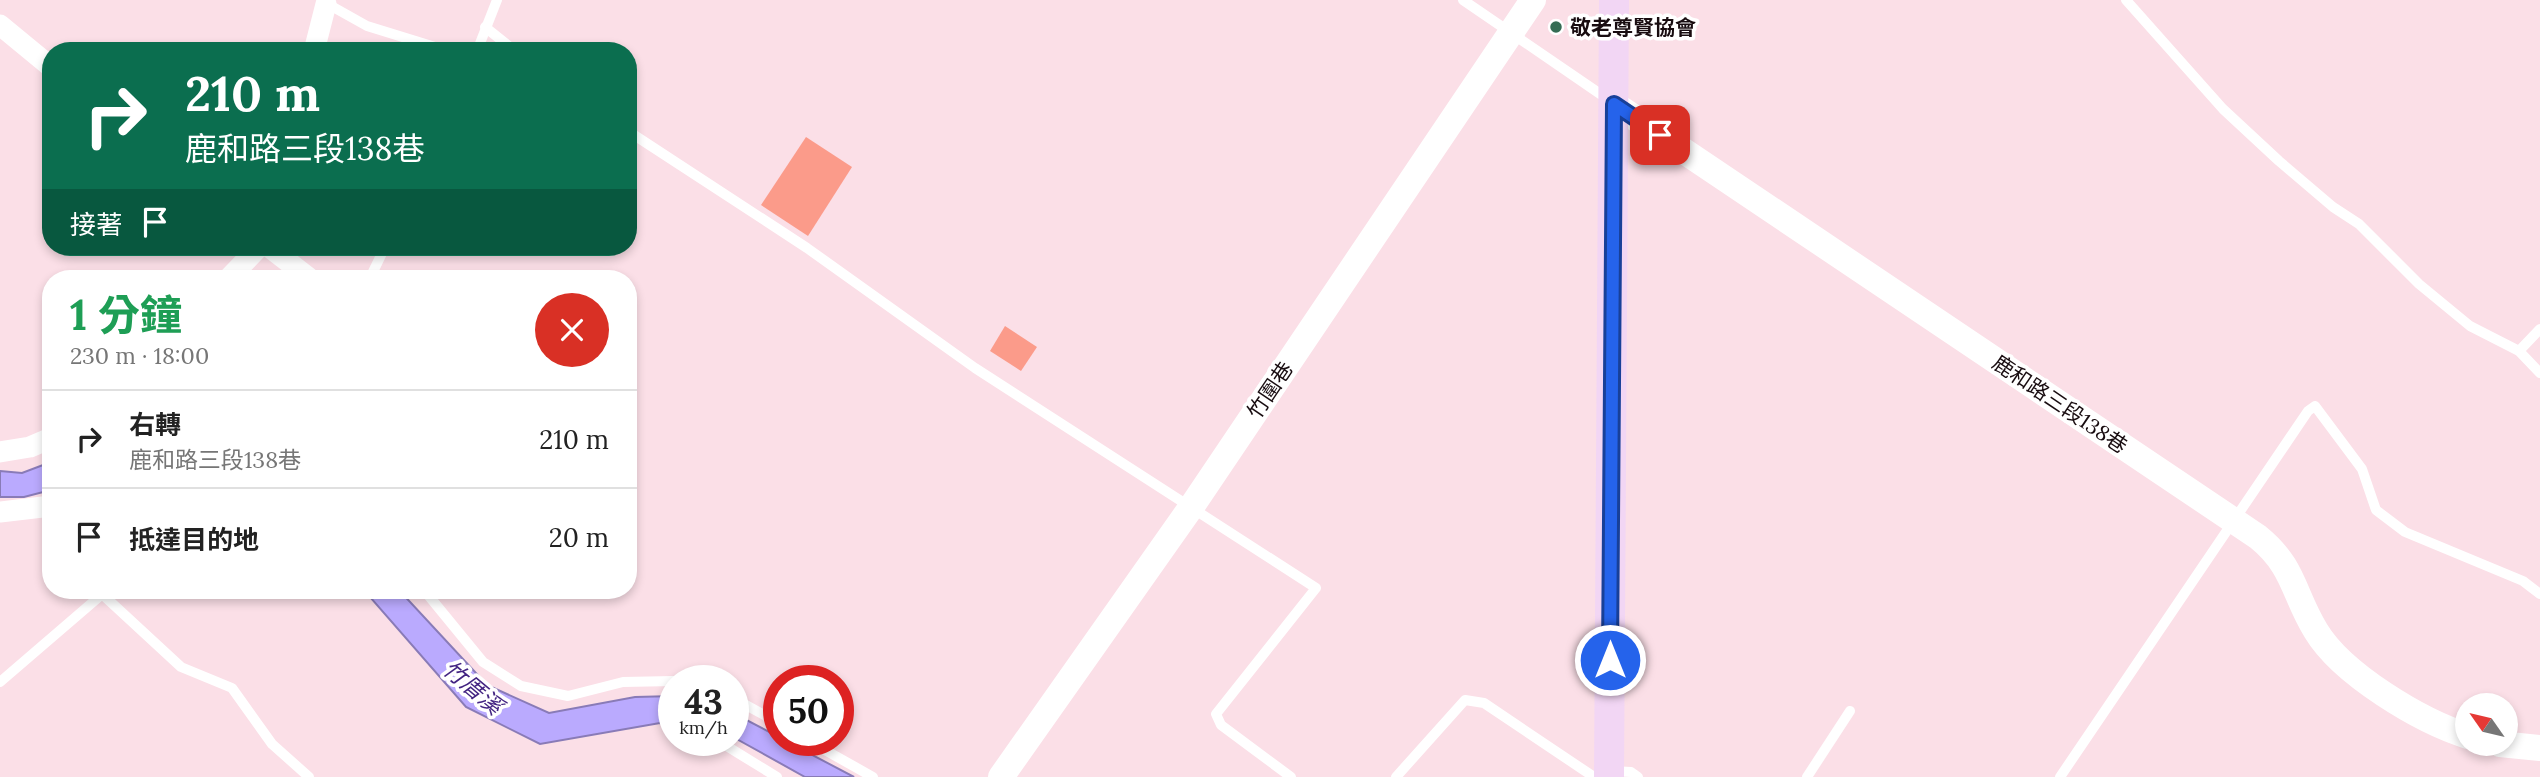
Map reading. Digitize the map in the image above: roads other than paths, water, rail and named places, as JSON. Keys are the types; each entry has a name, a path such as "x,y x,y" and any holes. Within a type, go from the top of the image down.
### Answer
{"main road":[{"path":"1613,776 1614,0"}],"street":[{"name":"竹圍巷","path":"1001,777 1192,506 1533,0"},
{"path":"316,42 324,2"},
{"path":"0,25 42,60"},
{"name":"鹿和路三段138巷","path":"1614,104 2264,542 2285,563 2316,632 2351,668 2387,695 2455,732"},
{"path":"237,270 250,256"},
{"path":"281,256 299,270"},
{"path":"0,452 30,447 42,442"},
{"path":"0,512 42,507"},
{"path":"2518,746 2540,748"}],"lane":[{"path":"480,42 497,0"},
{"path":"1463,0 1512,31 1614,104"},
{"path":"2126,0 2223,109 2279,161 2333,207 2360,224 2419,284 2470,327 2519,351 2540,373"},
{"path":"324,2 367,26 419,42"},
{"path":"485,27 503,42"},
{"path":"637,137 807,248 975,368 1316,588 1216,714 1221,725 1291,777"},
{"path":"2519,351 2540,329"},
{"path":"2060,777 2233,520 2308,411 2315,406 2362,468 2376,510 2387,521 2405,532 2523,582 2540,594"},
{"path":"0,682 97,599"},
{"path":"112,599 181,667 232,688 272,744 309,777"},
{"path":"431,599 483,662 521,686 568,696 623,682 658,681"},
{"path":"1396,777 1465,700 1483,703 1613,776"},
{"path":"1807,777 1850,711"},
{"path":"743,756 777,777"},
{"path":"836,756 873,777"}],"water":[{"path":"42,465 42,492 24,497 0,497 0,471 22,473"},
{"name":"竹厝溪","path":"372,599 407,599 487,685 549,713 635,697 658,696 658,723 540,744 466,707"},
{"path":"749,721 763,729 763,754 749,746"},
{"path":"767,756 814,756 854,777 805,777"}],"place":[{"name":"敬老尊賢協會","path":"1556,27"}]}
